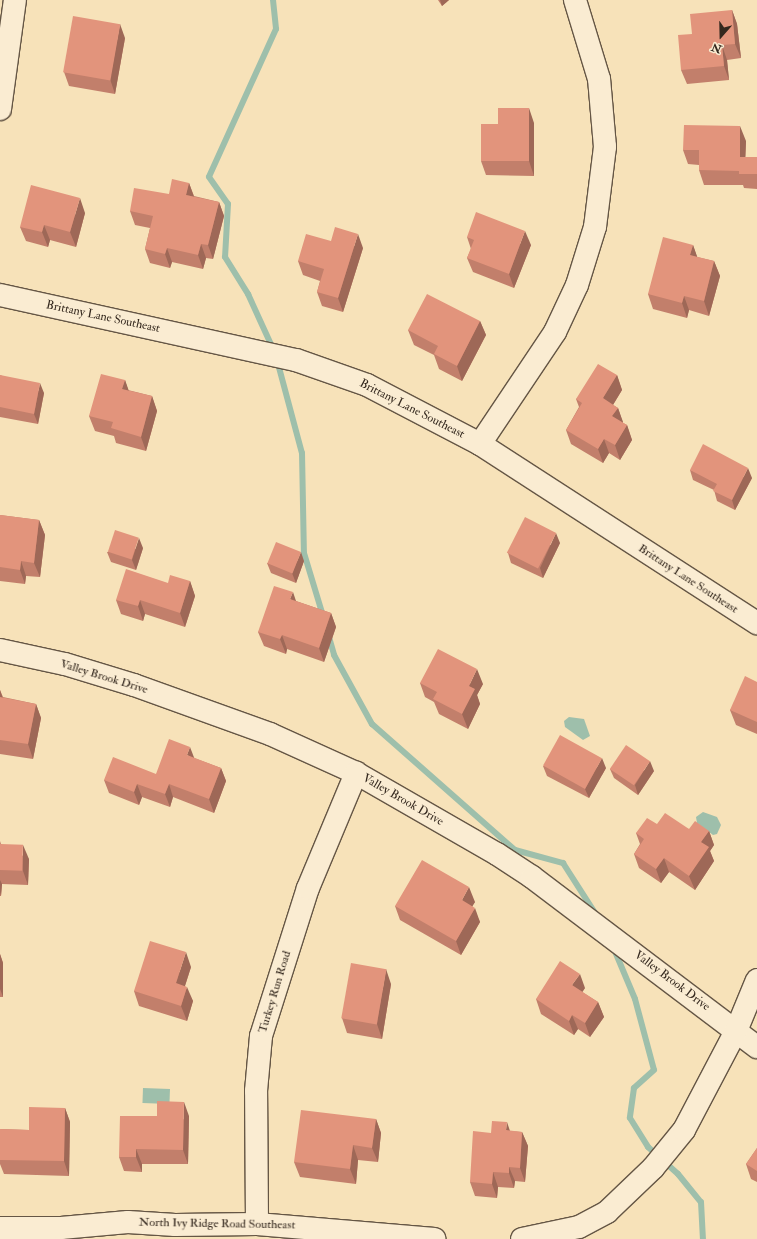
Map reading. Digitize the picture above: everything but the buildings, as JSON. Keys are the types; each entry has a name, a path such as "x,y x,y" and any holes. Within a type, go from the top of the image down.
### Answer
{"street":[{"path":"0,109 16,0"},
{"path":"480,444 555,332 577,285 595,227 605,147 599,79 575,0"},
{"name":"Brittany Lane Southeast","path":"0,295 296,360 367,385 480,444 757,623"},
{"name":"Valley Brook Drive","path":"0,650 65,664 141,688 270,734 356,773 497,854 532,877 757,1047"},
{"name":"Turkey Run Road","path":"256,1224 256,1099 261,1036 308,888 356,773"},
{"path":"522,1239 579,1227 607,1212 632,1192 684,1130 736,1031 757,980"},
{"name":"North Ivy Ridge Road Southeast","path":"0,1228 61,1228 128,1222 175,1225 256,1224 434,1239"}],"shaded area":[{"path":"569,717 584,719 590,736 583,740 565,727 564,721"},
{"path":"703,812 717,817 721,825 717,834 713,835 697,823 696,817"},
{"path":"143,1088 170,1089 169,1104 142,1103"}],"waterway":[{"path":"273,0 276,29 209,177 228,204 225,257 248,294 274,351"},
{"path":"277,360 302,453 304,553 323,616"},
{"path":"329,637 334,655 372,724 515,850 563,863 597,916"},
{"path":"614,949 635,999 654,1070 634,1088 630,1118 648,1147 678,1174 701,1202 703,1239"}]}
